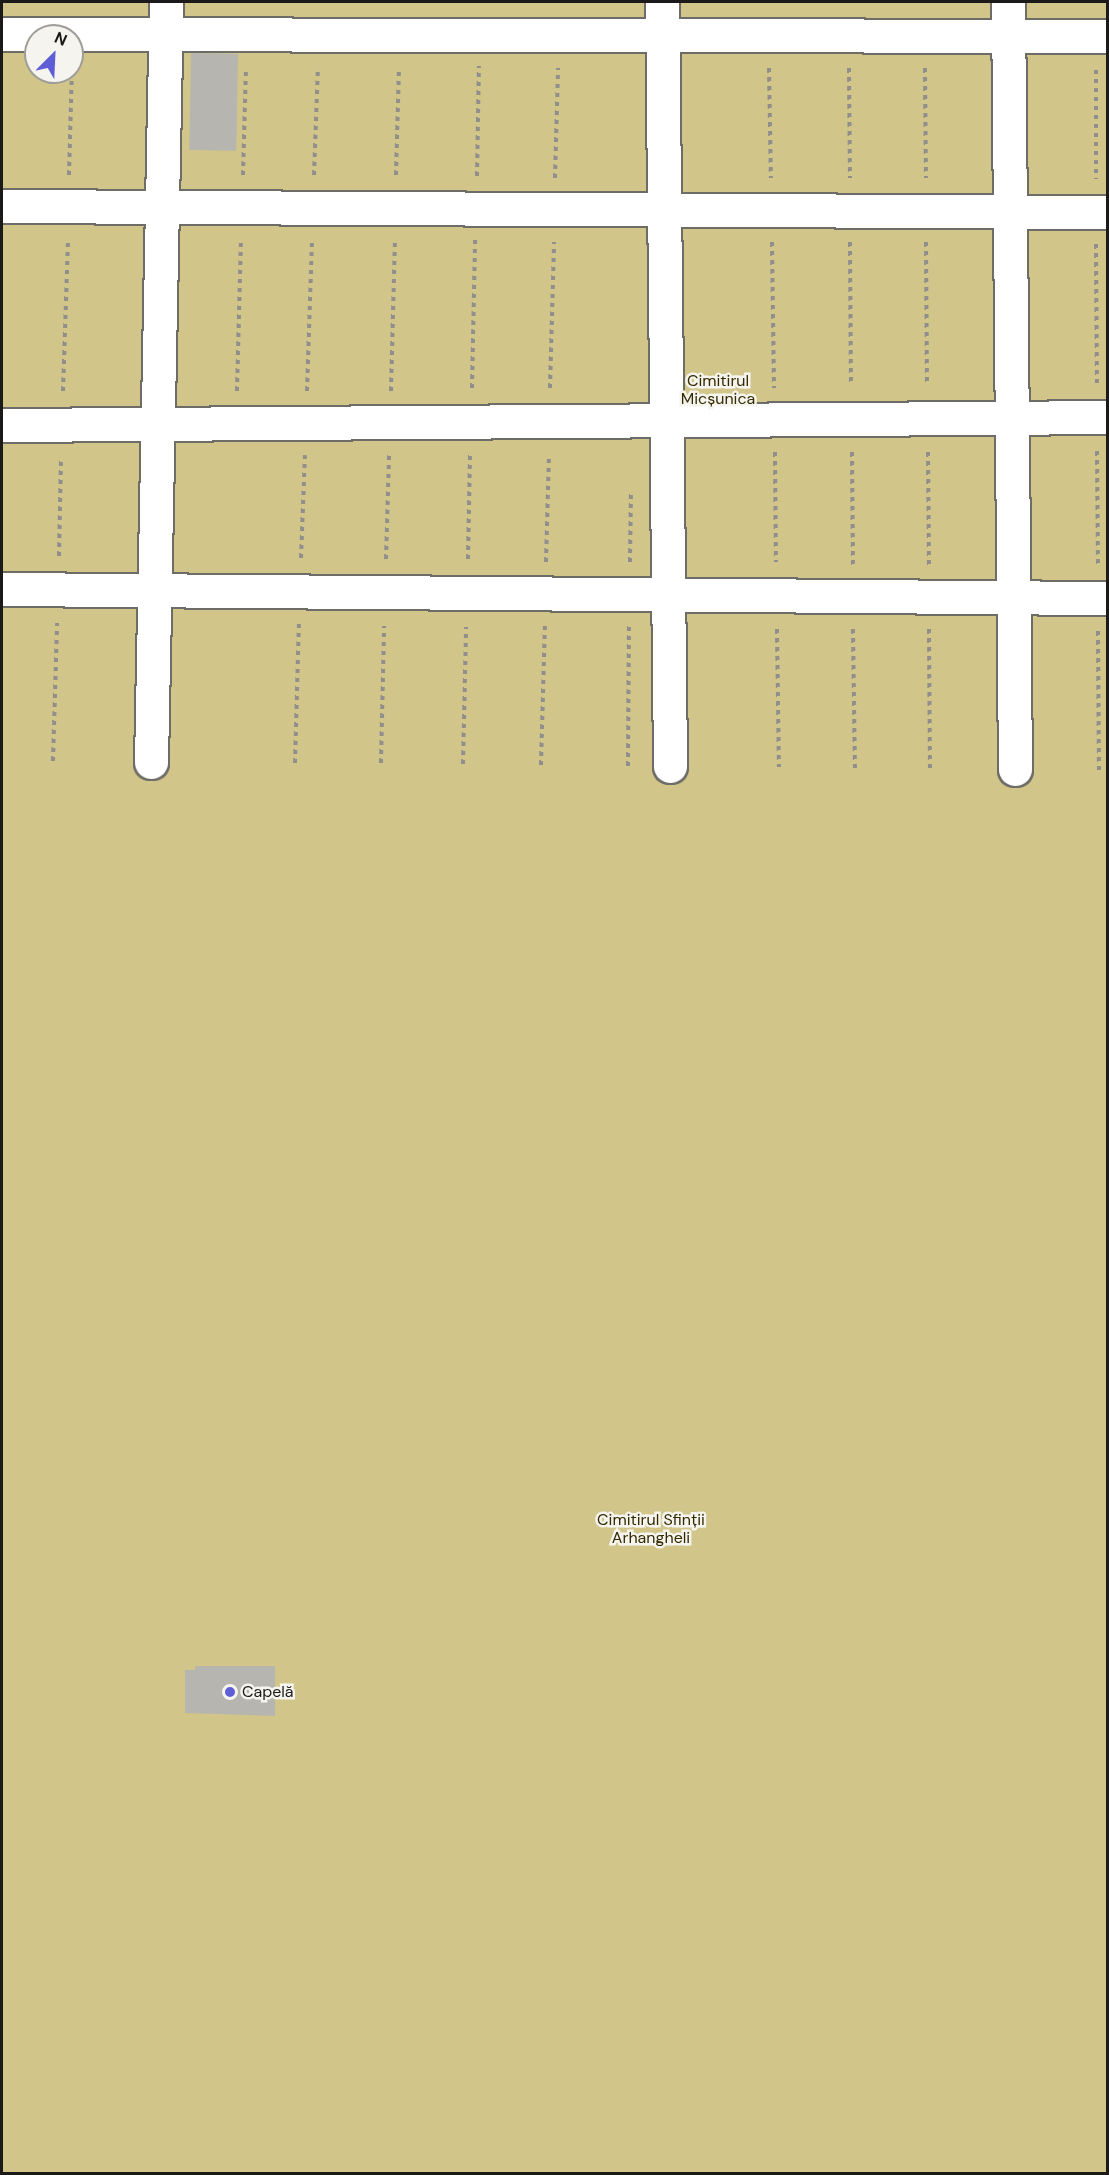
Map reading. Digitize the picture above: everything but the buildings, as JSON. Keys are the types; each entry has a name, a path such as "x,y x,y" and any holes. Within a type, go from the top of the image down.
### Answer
{"street":[{"path":"151,762 166,2"},
{"path":"662,2 670,766"},
{"path":"1008,2 1015,769"},
{"path":"2,34 24,34"},
{"path":"84,34 1107,36"},
{"path":"2,206 1107,212"},
{"path":"2,425 1107,417"},
{"path":"2,589 1107,598"}],"path":[{"path":"295,763 319,34"},
{"path":"381,764 400,35"},
{"path":"463,764 480,35"},
{"path":"541,765 559,35"},
{"path":"53,761 72,84"}],"green space":[{"path":"2,2 1107,2 1107,2173 2,2174"}],"place":[{"name":"Capelă","path":"230,1692"}],"park label":[{"name":"Cimitirul Micșunica","path":"718,390"},
{"name":"Cimitirul Sfinții Arhangheli","path":"651,1529"}]}
